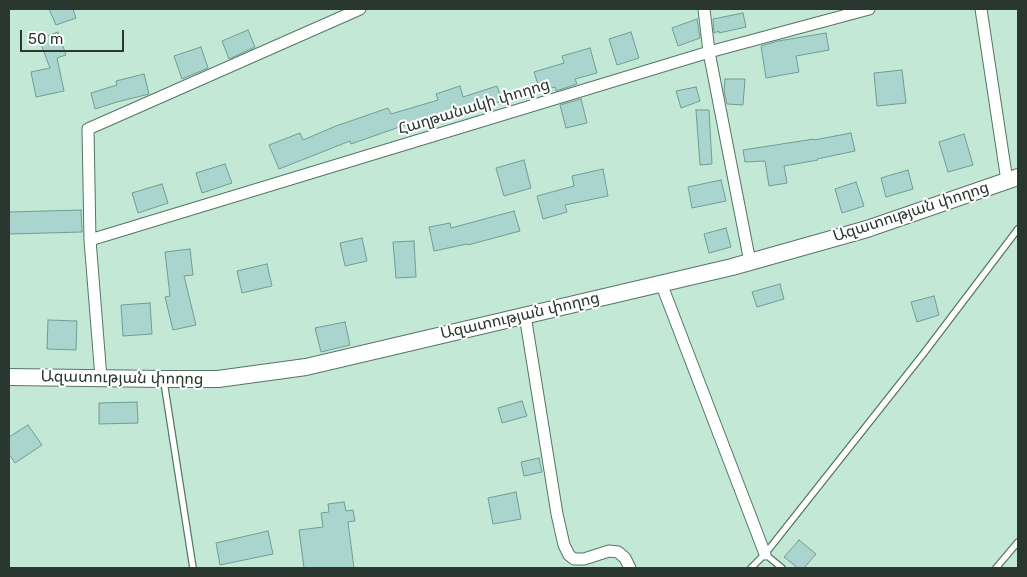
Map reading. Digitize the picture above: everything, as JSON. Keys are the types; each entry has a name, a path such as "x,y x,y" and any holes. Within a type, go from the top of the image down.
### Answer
{"street":[{"path":"101,378 90,240 88,129 360,9"},
{"path":"704,9 709,52 750,262"},
{"name":"Հաղթանակի փողոց","path":"90,240 709,52 869,9"},
{"path":"981,9 1012,179"},
{"name":"Ազատության փողոց","path":"9,377 164,380 218,378 306,367 750,262 867,229 1012,179"},
{"path":"661,283 764,554"},
{"path":"525,315 557,514 564,545 569,555 574,559 584,559 609,550 618,552 625,558 630,568"}],"lane":[{"path":"751,568 924,353 1018,230"},
{"path":"164,380 193,568"},
{"path":"996,568 1018,542"},
{"path":"764,554 782,568"}],"building":[{"path":"49,9 73,9 76,18 56,25"},
{"path":"743,13 746,27 714,33 713,19"},
{"path":"697,19 700,38 678,46 672,28"},
{"path":"248,30 255,47 229,59 222,41"},
{"path":"58,32 66,55 57,58 64,91 36,97 31,72 50,68 39,39"},
{"path":"631,32 639,58 617,65 609,39"},
{"path":"826,33 829,50 796,56 799,72 766,78 761,46 778,41"},
{"path":"201,47 208,68 182,79 174,56"},
{"path":"590,48 597,73 575,79 577,84 556,91 555,87 540,91 534,72 564,63 562,56"},
{"path":"902,70 906,103 877,106 874,73"},
{"path":"144,74 149,94 95,109 91,93 117,85 116,81"},
{"path":"725,79 745,79 743,105 727,104 724,91"},
{"path":"460,86 463,97 497,86 502,101 444,120 444,118 407,129 405,125 351,144 350,141 279,169 269,145 300,133 303,140 388,108 391,114 438,100 436,94"},
{"path":"696,87 700,101 681,108 676,91"},
{"path":"581,99 587,123 566,128 560,105"},
{"path":"696,110 709,110 712,164 700,165"},
{"path":"851,133 855,151 784,166 787,183 769,186 765,161 745,162 743,150"},
{"path":"964,134 973,165 948,172 939,142"},
{"path":"524,160 531,188 504,196 496,168"},
{"path":"225,164 232,183 202,193 196,173"},
{"path":"603,169 608,196 565,205 567,212 543,219 537,196 574,186 572,176"},
{"path":"908,170 913,189 886,197 881,178"},
{"path":"721,180 726,201 692,208 688,187"},
{"path":"856,182 864,206 842,213 835,189"},
{"path":"162,184 168,203 138,213 132,193"},
{"path":"81,210 82,232 9,234 9,212"},
{"path":"514,211 520,231 468,245 434,251 429,227 450,223 451,228"},
{"path":"726,228 731,247 709,253 704,234"},
{"path":"362,238 367,261 345,266 340,243"},
{"path":"414,241 416,277 396,278 393,242"},
{"path":"190,249 193,275 184,276 196,325 173,330 165,297 170,296 165,252"},
{"path":"267,264 272,286 242,293 237,271"},
{"path":"780,284 784,299 757,307 752,292"},
{"path":"934,296 939,315 917,322 911,302"},
{"path":"150,303 152,334 123,336 121,305"},
{"path":"48,320 77,321 76,350 47,349"},
{"path":"345,322 350,345 321,352 315,328"},
{"path":"522,401 527,416 502,423 498,408"},
{"path":"137,402 138,423 99,424 99,403"},
{"path":"28,425 42,445 15,463 9,454 9,437"},
{"path":"539,458 542,472 524,476 521,462"},
{"path":"516,492 521,519 493,524 488,498"},
{"path":"344,502 346,511 353,510 355,521 348,522 354,568 304,568 299,530 323,527 321,513 329,512 328,504"},
{"path":"268,531 273,554 220,565 216,543"},
{"path":"799,540 816,554 804,568 798,568 784,557"}]}
